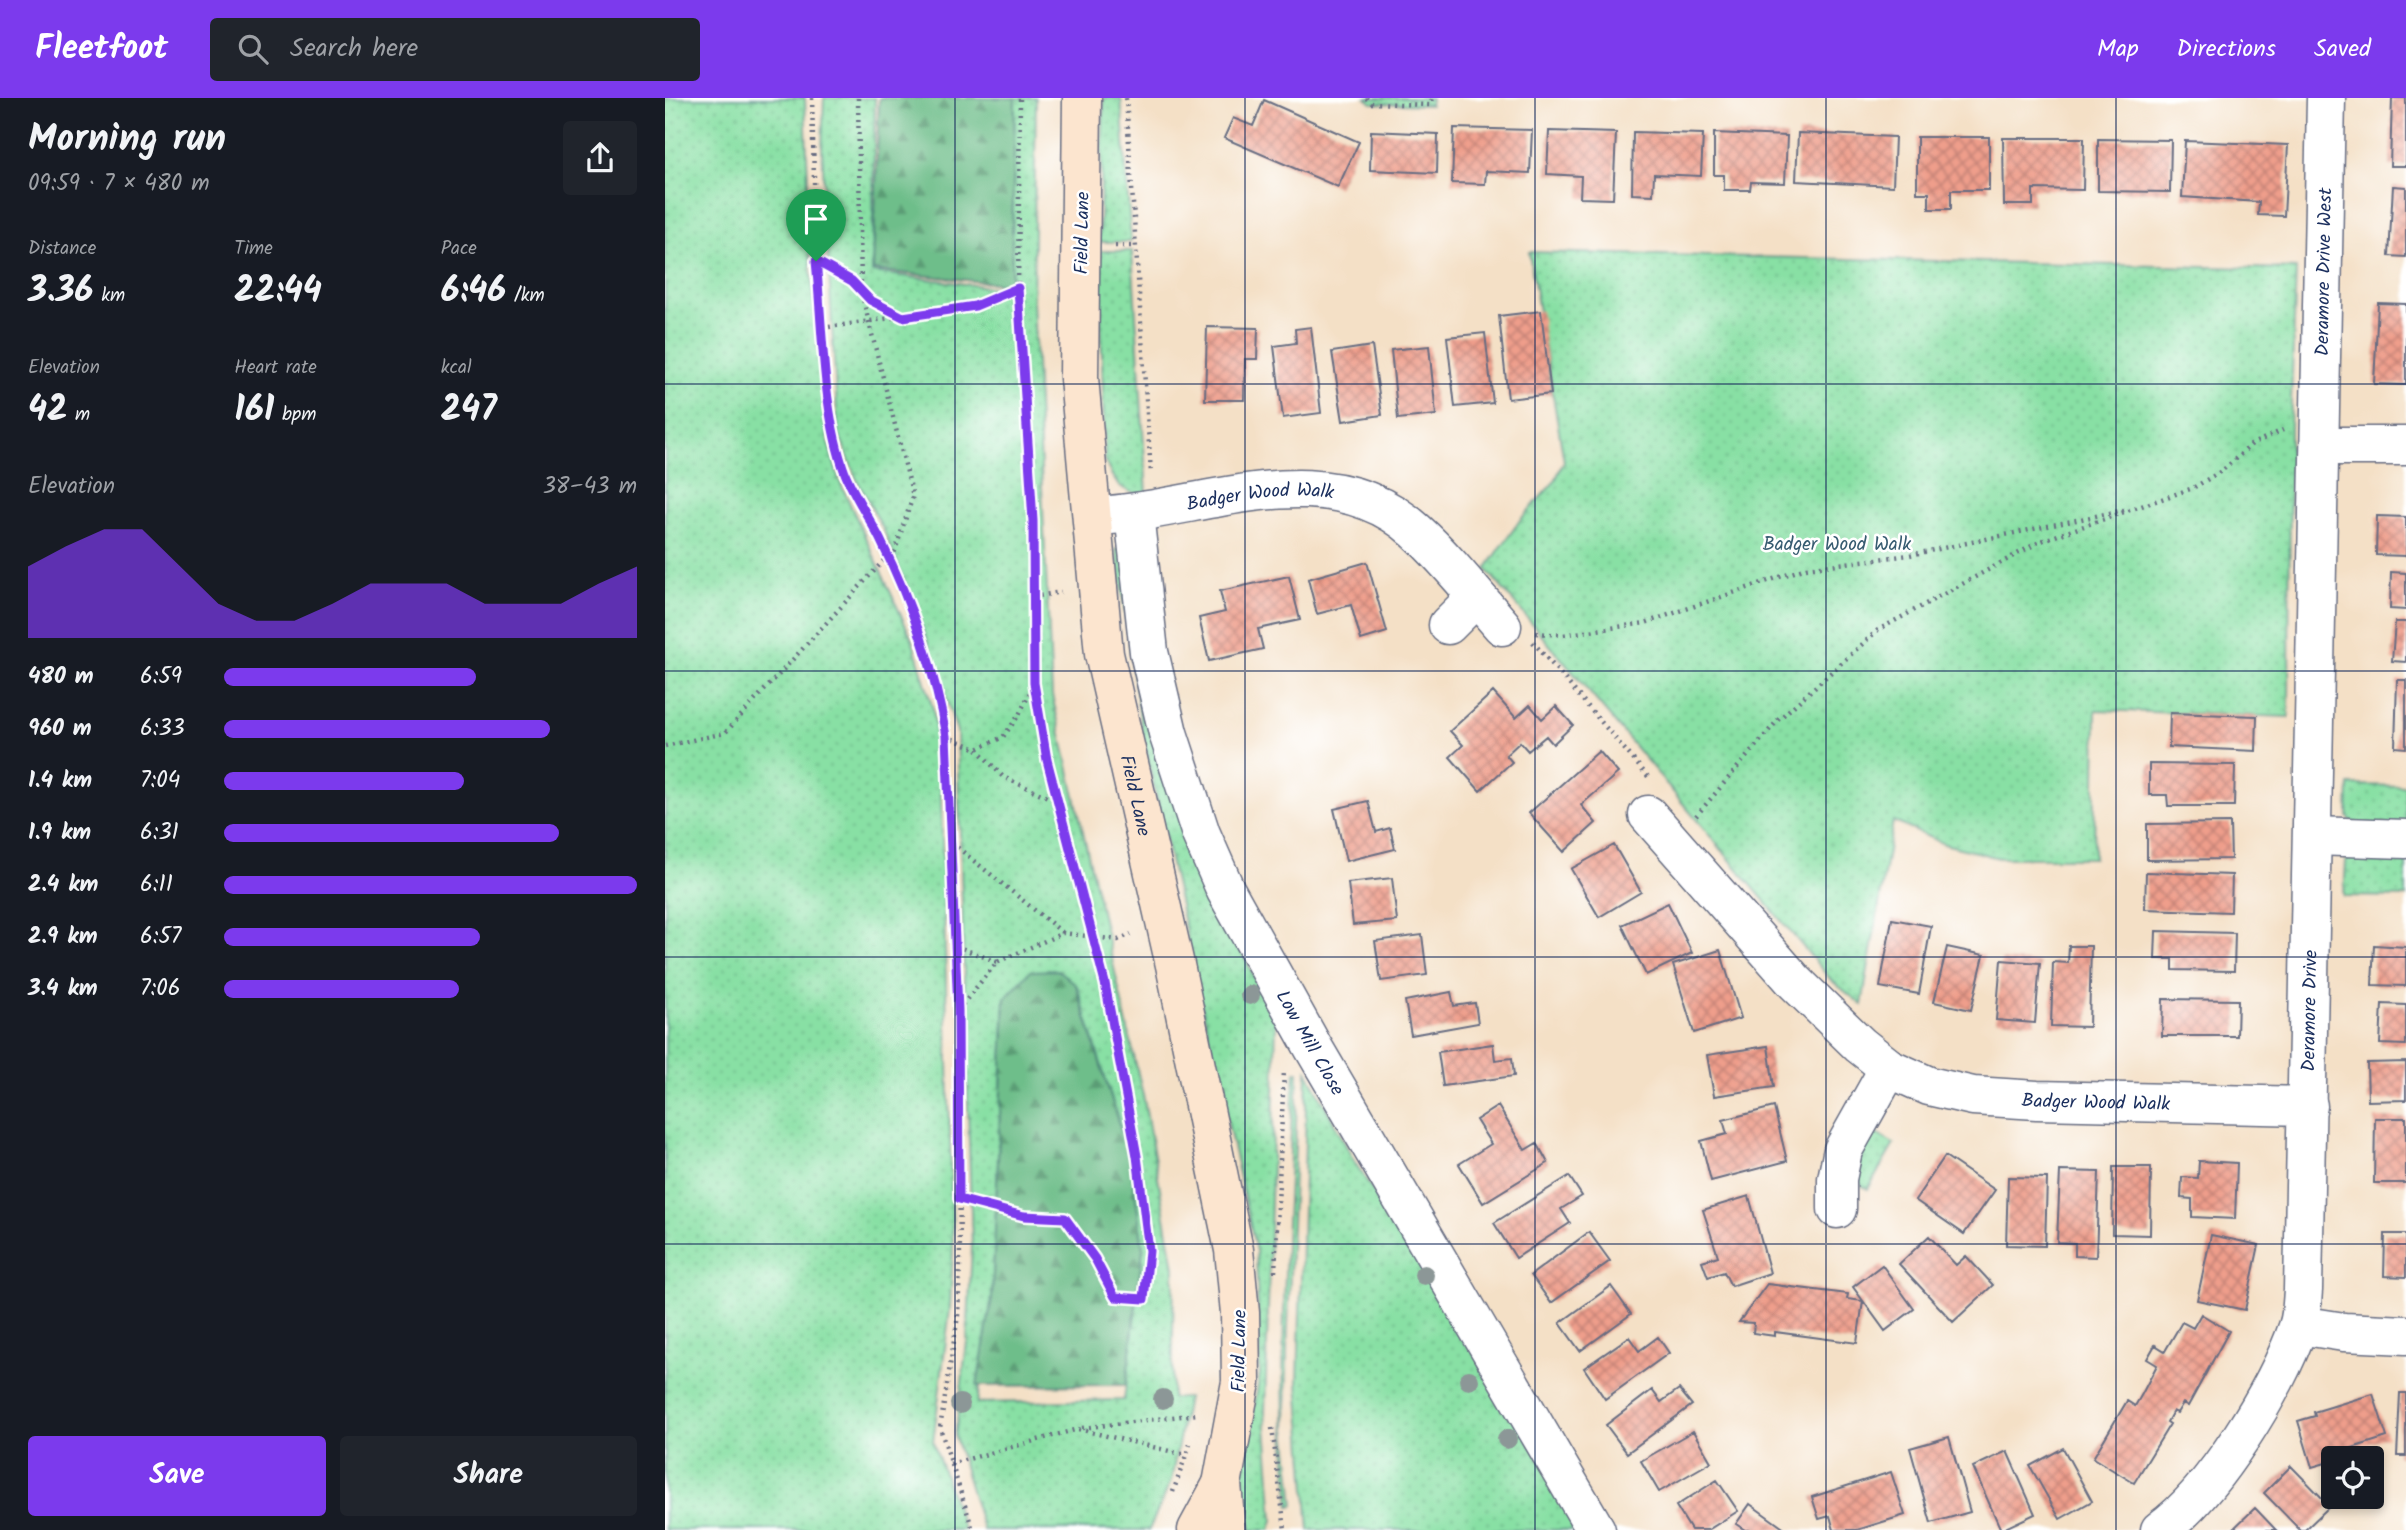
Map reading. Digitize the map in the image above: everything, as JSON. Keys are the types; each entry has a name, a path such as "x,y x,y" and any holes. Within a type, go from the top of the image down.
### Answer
{"street":[{"name":"Field Lane","path":"1082,98 1079,378 1104,654 1175,965 1234,1250 1240,1313 1241,1382 1222,1484 1226,1530"},
{"name":"Deramore Drive West","path":"2320,431 2326,98"},
{"path":"2320,431 2406,446"},
{"name":"Deramore Drive","path":"2160,1530 2204,1488 2237,1442 2287,1355 2299,1325 2304,1290 2320,431"},
{"name":"Badger Wood Walk","path":"1090,517 1287,488 1339,492 1383,508 1415,530 1476,597 1513,629"},
{"name":"Low Mill Close","path":"1145,511 1149,652 1172,745 1201,834 1226,891 1299,1022 1596,1530"},
{"path":"1448,625 1476,597"},
{"name":"Badger Wood Walk","path":"1648,815 1795,982 1860,1045 1889,1068 1929,1086 1973,1096 2037,1100 2308,1106"},
{"path":"2313,836 2406,839"},
{"path":"1837,1209 1837,1179 1843,1150 1889,1068"},
{"path":"2299,1325 2344,1332 2406,1335"},
{"name":"Field Lane","path":"1197,1530 1222,1484"}],"path":[{"path":"812,98 816,261 833,432 846,474 890,565 940,700 946,736 958,1010 958,1316 940,1428 973,1530"},
{"path":"859,98 861,291 913,496 890,565"},
{"path":"959,1199 1024,1216 1065,1218 1095,1259 1115,1297 1144,1299 1149,1251 1145,1209 1094,938 1047,760 1034,683 1033,521 1018,288 1020,98"},
{"path":"1126,98 1142,377 1145,511"},
{"path":"1366,98 1371,103 1430,105 1432,98"},
{"path":"816,261 852,281 870,300 903,317"},
{"path":"823,328 975,306 1018,288"},
{"path":"1689,824 1778,720 1878,630 2041,541 2193,488 2223,470 2252,444 2320,431"},
{"path":"1513,629 1563,635 1645,623 1806,568 1910,555 2139,507"},
{"path":"665,746 725,733 887,557"},
{"path":"1033,597 1066,591"},
{"path":"977,749 1003,737 1019,715 1034,683"},
{"path":"946,736 977,749 1003,777 1059,802"},
{"path":"951,843 1063,933 1118,940 1135,932"},
{"path":"958,1010 997,962 1063,933"},
{"path":"955,946 997,962"},
{"path":"1275,1277 1286,1040 1299,1022"},
{"path":"950,1464 1078,1429 1199,1414"},
{"path":"1272,1424 1285,1530"},
{"path":"1078,1429 1186,1455"}],"green space":[{"path":"665,98 805,98 811,270 828,442 840,482 912,639 933,709 940,762 953,1248 950,1309 933,1442 964,1530 665,1530"},
{"path":"824,98 875,98 872,272 996,288 997,283 1011,284 1015,98 1036,98 1033,301 1052,695 1144,1100 1174,1267 1172,1398 1187,1398 1171,1481 1149,1530 983,1530 955,1437 967,1342 972,1247 957,731 924,632 884,531 856,478 838,431 822,150","holes":["1077,986 1131,1162 1143,1249 1124,1400 977,1403 992,1298 1005,998"]},
{"path":"879,98 1015,98 1011,285 873,270"},
{"path":"1104,98 1121,98 1131,242 1099,242"},
{"path":"1366,98 1431,98 1430,105 1372,103"},
{"path":"1099,251 1132,251 1147,495 1125,490 1120,486 1105,461"},
{"name":"Badger Wood Walk","path":"1529,252 2296,269 2290,427 2289,717 2096,710 2094,858 1999,858 1944,844 1893,821 1862,1005 1831,980 1486,569 1520,520 1555,481 1564,461"},
{"path":"1116,549 1123,549 1234,936 1276,1022 1265,1413 1273,1520 1270,1530 1235,1530 1235,1515 1260,1374 1256,1251 1142,732"},
{"path":"2349,785 2406,786 2406,828 2354,824 2348,817"},
{"path":"2406,851 2406,897 2344,896 2346,861 2352,856"},
{"path":"1058,970 1076,985 1131,1162 1143,1249 1126,1385 977,1386 992,1298 1005,998 1030,971"},
{"path":"1307,1071 1354,1161 1486,1368 1582,1530 1309,1530 1298,1383"},
{"path":"1295,1072 1298,1072 1286,1429 1294,1505 1290,1506 1285,1435 1284,1329"},
{"path":"1866,1128 1894,1144 1868,1189 1862,1186 1852,1169"}],"building":[{"path":"2392,98 2406,98 2406,166 2390,166"},
{"path":"1264,100 1359,142 1338,187 1224,138 1233,118 1253,126"},
{"path":"1454,128 1532,130 1530,173 1486,171 1485,184 1452,183"},
{"path":"1371,131 1438,134 1437,173 1370,170"},
{"path":"1549,131 1616,133 1613,199 1580,198 1581,176 1547,174"},
{"path":"1633,132 1703,134 1701,176 1654,174 1653,195 1632,194"},
{"path":"1714,133 1787,136 1785,183 1751,182 1750,190 1724,190 1724,175 1714,175"},
{"path":"1798,133 1895,137 1893,186 1796,181"},
{"path":"1917,137 1989,137 1989,190 1951,190 1951,209 1929,209 1929,193 1917,193"},
{"path":"2003,138 2084,138 2083,190 2033,189 2033,205 2004,205"},
{"path":"2098,139 2171,140 2170,192 2098,191"},
{"path":"2185,141 2288,145 2284,216 2258,215 2259,202 2182,197"},
{"path":"2393,186 2406,187 2406,257 2389,256"},
{"path":"2378,303 2406,304 2406,385 2374,384"},
{"path":"1541,311 1551,394 1508,399 1499,316"},
{"path":"1207,327 1258,328 1257,359 1245,359 1244,400 1205,400"},
{"path":"1311,327 1321,413 1283,418 1274,346 1296,343 1295,329"},
{"path":"1485,333 1493,403 1455,407 1447,337"},
{"path":"1372,346 1382,415 1343,421 1332,352"},
{"path":"1429,346 1436,415 1398,419 1391,350"},
{"path":"2377,516 2406,517 2406,556 2376,555"},
{"path":"1367,562 1387,632 1361,640 1351,605 1317,614 1308,579"},
{"path":"2391,572 2406,573 2406,610 2390,609"},
{"path":"1289,576 1300,620 1258,629 1263,649 1209,661 1199,618 1225,612 1220,591"},
{"path":"2395,622 2406,622 2406,662 2392,661"},
{"path":"2397,680 2406,680 2406,748 2395,747"},
{"path":"1493,692 1516,718 1530,705 1542,719 1556,706 1573,725 1553,744 1546,736 1528,751 1520,742 1506,755 1512,762 1480,791 1450,757 1463,745 1450,731"},
{"path":"2170,713 2257,716 2256,751 2169,747"},
{"path":"1599,751 1618,773 1581,805 1596,823 1564,852 1529,813"},
{"path":"2149,764 2235,765 2234,806 2168,806 2167,795 2149,795"},
{"path":"1368,801 1376,832 1390,828 1395,849 1346,861 1334,809"},
{"path":"2230,823 2231,859 2147,860 2147,824"},
{"path":"1614,845 1641,892 1599,917 1571,869"},
{"path":"2146,872 2232,875 2231,912 2145,909"},
{"path":"1392,878 1397,921 1353,925 1348,883"},
{"path":"1668,903 1692,953 1646,975 1622,925"},
{"path":"1892,919 1931,926 1919,994 1880,987"},
{"path":"2156,931 2235,933 2234,971 2173,970 2173,959 2155,959"},
{"path":"1422,935 1427,975 1381,981 1375,941"},
{"path":"2374,945 2406,947 2406,986 2372,985"},
{"path":"2069,946 2091,946 2089,1027 2051,1026 2053,962 2068,963"},
{"path":"1947,947 1984,955 1971,1010 1934,1002"},
{"path":"1720,950 1741,1018 1694,1033 1673,965"},
{"path":"2001,960 2040,963 2035,1023 1996,1020"},
{"path":"1451,992 1454,1006 1475,1003 1478,1023 1411,1035 1405,1001"},
{"path":"2163,999 2238,1000 2237,1036 2162,1036"},
{"path":"2382,1004 2406,1005 2406,1045 2380,1044"},
{"path":"1493,1044 1495,1060 1512,1058 1514,1076 1443,1086 1438,1052"},
{"path":"1768,1046 1774,1087 1714,1096 1707,1055"},
{"path":"2406,1062 2406,1100 2368,1101 2367,1063"},
{"path":"1498,1106 1525,1150 1537,1143 1548,1163 1483,1203 1459,1164 1491,1144 1476,1120"},
{"path":"1774,1107 1787,1161 1711,1181 1701,1141 1727,1134 1723,1120"},
{"path":"2375,1118 2406,1118 2406,1183 2374,1183"},
{"path":"1945,1156 1995,1190 1964,1234 1915,1200"},
{"path":"2199,1161 2237,1163 2235,1219 2192,1217 2192,1199 2181,1198 2182,1177 2198,1178"},
{"path":"2113,1167 2151,1167 2150,1235 2112,1234"},
{"path":"2060,1171 2099,1172 2096,1257 2075,1256 2075,1243 2057,1242"},
{"path":"1569,1176 1582,1196 1561,1209 1570,1223 1516,1258 1494,1223"},
{"path":"2008,1177 2047,1178 2045,1246 2006,1245"},
{"path":"1749,1196 1770,1273 1731,1286 1724,1272 1708,1277 1702,1261 1718,1256 1703,1210"},
{"path":"1589,1232 1610,1261 1551,1303 1531,1275"},
{"path":"2385,1234 2406,1234 2406,1277 2384,1276"},
{"path":"2211,1235 2259,1245 2245,1310 2197,1300"},
{"path":"1929,1236 1956,1265 1966,1256 1993,1285 1953,1322 1899,1264"},
{"path":"1882,1265 1914,1309 1885,1331 1853,1287"},
{"path":"1767,1284 1848,1294 1847,1299 1863,1301 1857,1343 1775,1332 1775,1336 1753,1333 1754,1323 1739,1322"},
{"path":"1611,1286 1631,1314 1580,1351 1560,1323"},
{"path":"2201,1314 2229,1331 2188,1406 2183,1403 2177,1413 2173,1411 2167,1422 2170,1424 2134,1483 2093,1458 2127,1401 2135,1406 2142,1394 2157,1365 2147,1359 2155,1345 2165,1351 2182,1322 2193,1328"},
{"path":"1629,1337 1639,1351 1658,1337 1669,1353 1605,1399 1584,1368"},
{"path":"1679,1389 1692,1405 1627,1453 1606,1425 1652,1390 1661,1402"},
{"path":"2400,1393 2406,1393 2406,1456 2397,1456"},
{"path":"2373,1394 2387,1437 2359,1446 2321,1446 2321,1464 2312,1467 2298,1421 2315,1416 2314,1412"},
{"path":"1693,1431 1711,1462 1659,1492 1641,1461"},
{"path":"1949,1437 1970,1512 1931,1523 1910,1448"},
{"path":"2063,1448 2092,1501 2060,1519 2030,1466"},
{"path":"2007,1451 2035,1514 2001,1530 1973,1467"},
{"path":"2291,1466 2321,1497 2321,1509 2327,1509 2305,1530 2300,1530 2264,1493"},
{"path":"1891,1472 1905,1515 1857,1530 1834,1530 1830,1516 1819,1519 1812,1497"},
{"path":"1717,1480 1738,1511 1708,1530 1691,1530 1676,1506"},
{"path":"1750,1504 1786,1530 1745,1530 1736,1524"},
{"path":"2255,1508 2276,1530 2232,1530"}],"route":[{"path":"816,261 829,271 852,281 870,300 903,317 975,306 1000,298 1018,288 1033,521 1034,683 1047,760 1105,983 1137,1156 1149,1251 1144,1299 1115,1297 1095,1259 1065,1218 1024,1216 974,1200 959,1199 958,1010 946,736 940,700 917,630 881,541 846,474 833,432 816,261"}]}
